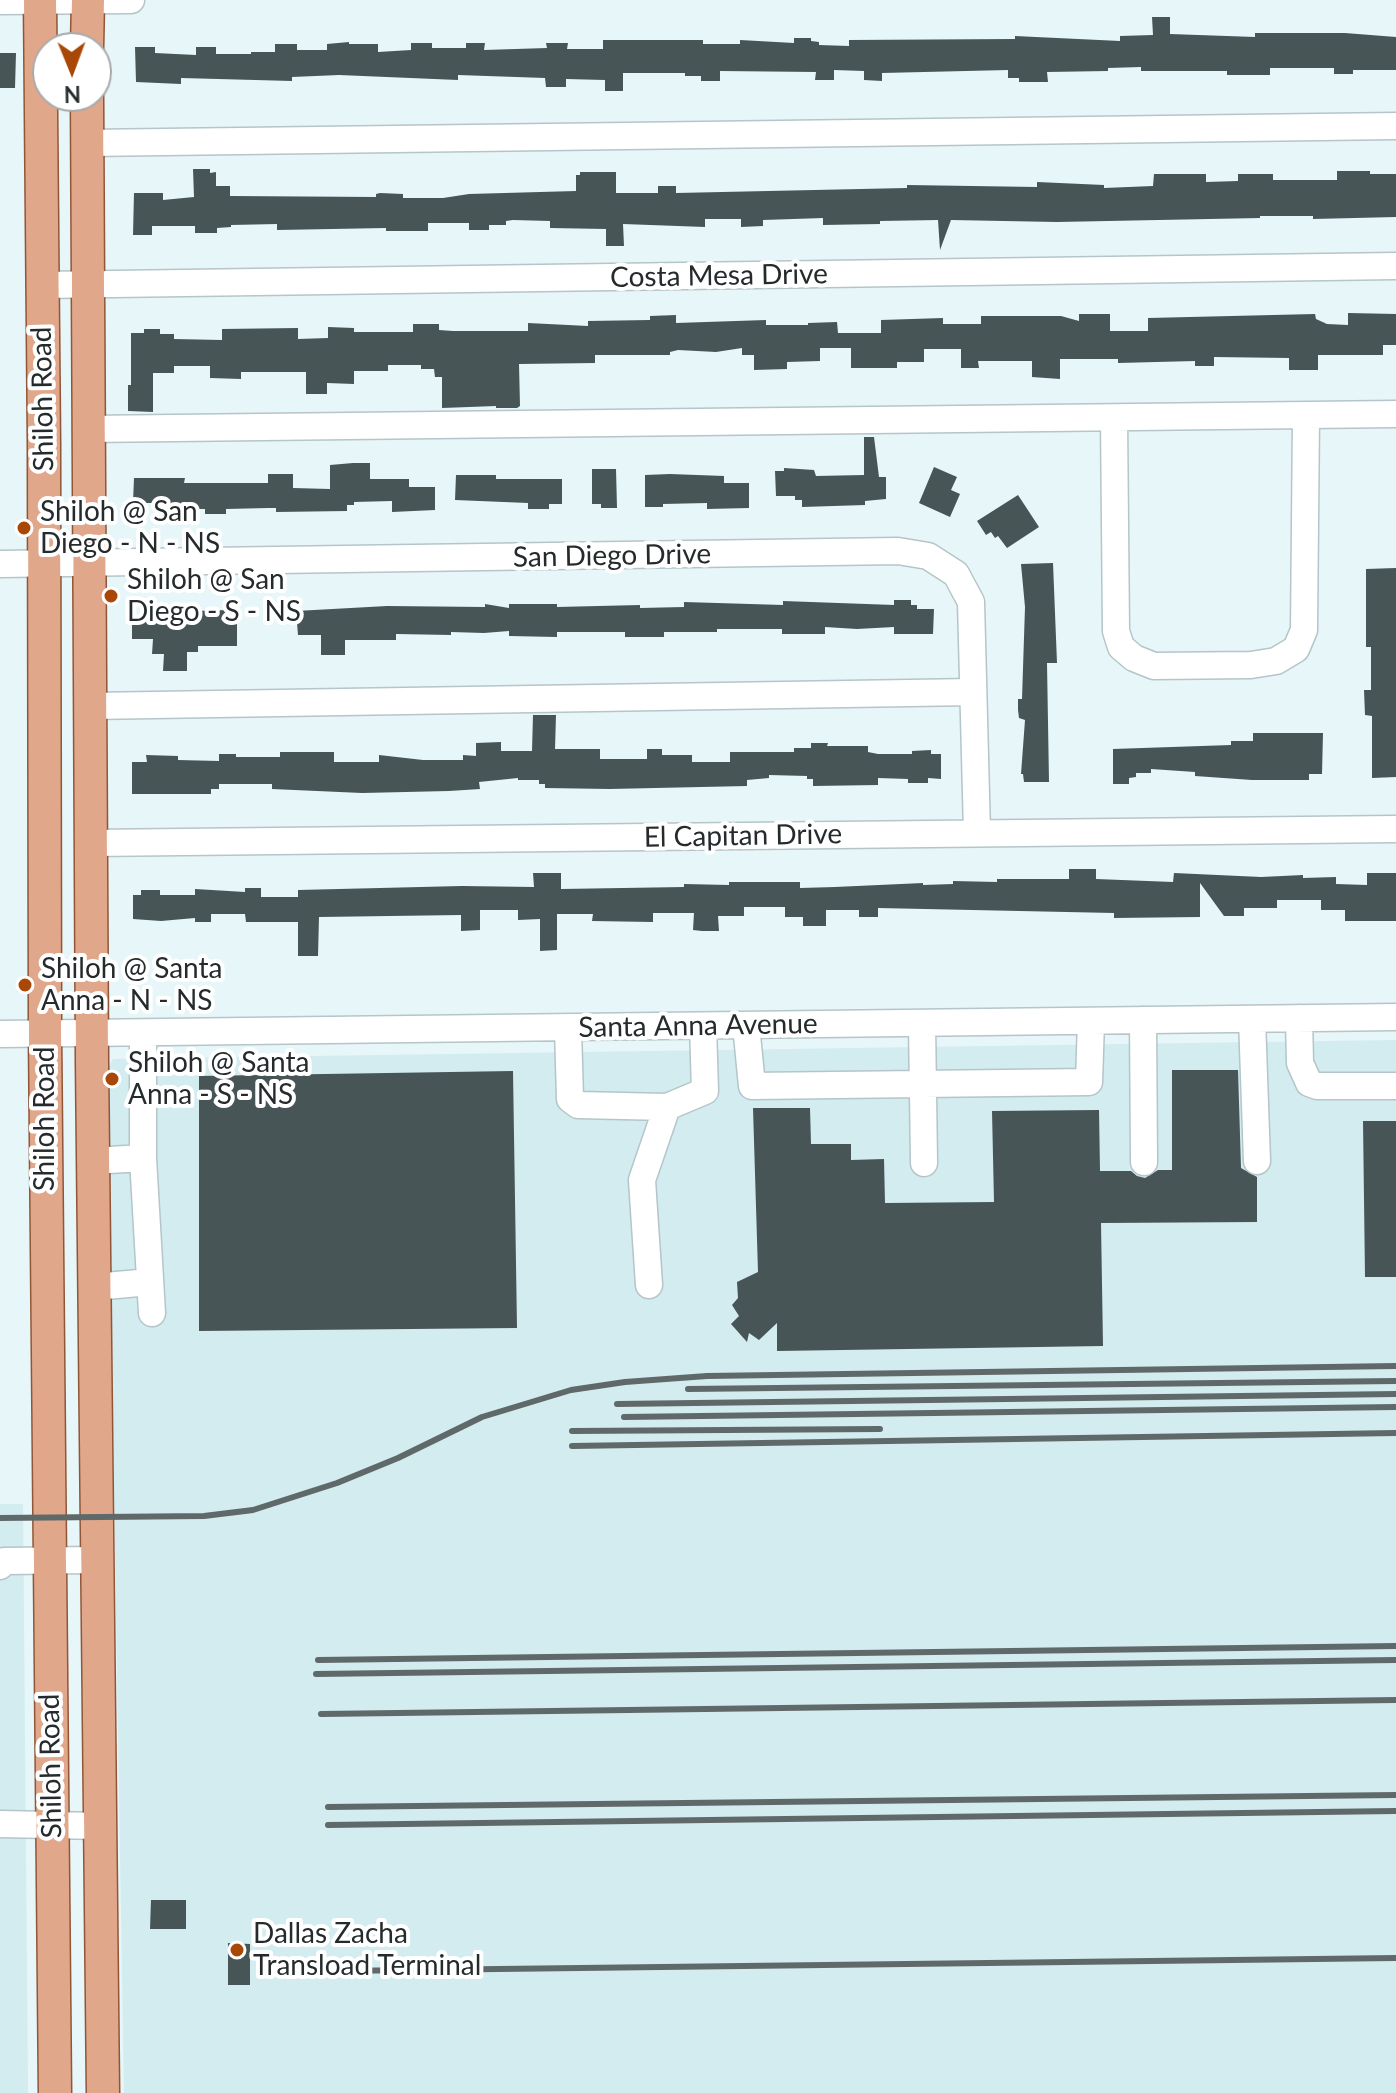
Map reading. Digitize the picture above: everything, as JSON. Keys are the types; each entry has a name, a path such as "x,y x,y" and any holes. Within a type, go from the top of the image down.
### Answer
{"main road":[{"name":"Shiloh Road","path":"40,0 45,1034 55,2093"},
{"path":"87,32 88,0"},
{"name":"Shiloh Road","path":"87,112 92,1161 103,2093"}],"street":[{"path":"0,1 131,0"},
{"path":"87,143 1396,126"},
{"name":"Costa Mesa Drive","path":"42,285 1396,266"},
{"path":"87,429 1396,414"},
{"path":"1114,418 1116,631 1121,647 1134,658 1154,666 1237,666 1276,661 1296,649 1304,630 1306,416"},
{"name":"San Diego Drive","path":"0,564 851,552 928,556 956,574 971,602 977,833"},
{"path":"91,706 973,692"},
{"name":"El Capitan Drive","path":"90,843 1396,829"},
{"name":"Santa Anna Avenue","path":"0,1034 1396,1017"},
{"path":"1299,1018 1300,1063 1309,1083 1317,1086 1396,1086"},
{"path":"1252,1019 1257,1161"},
{"path":"1143,1020 1144,1162"},
{"path":"746,1025 752,1086 1089,1082 1091,1021"},
{"path":"922,1023 924,1163"},
{"path":"568,1028 570,1099 578,1105 667,1107 705,1091 703,1026"},
{"path":"143,1034 143,1158 152,1313"},
{"path":"649,1285 642,1180 667,1107"},
{"path":"92,1161 143,1158"},
{"path":"94,1287 150,1282"},
{"path":"1,1562 96,1560"},
{"path":"0,1824 100,1826"}],"shaded area":[{"path":"1396,1040 1396,2093 124,2093 107,1070 113,1059"},
{"path":"0,1504 23,1504 28,2093 0,2093"}],"building":[{"path":"1152,17 1170,17 1170,34 1255,37 1255,33 1345,33 1396,37 1396,70 1353,70 1353,74 1334,74 1334,68 1270,68 1270,75 1227,75 1227,71 1108,68 1108,71 1047,72 1048,82 1019,82 1019,78 1008,78 1008,70 882,73 882,81 864,80 864,71 834,70 834,80 815,80 816,72 720,71 720,81 701,81 701,76 685,76 685,73 623,73 623,91 605,91 605,80 566,79 566,87 546,87 545,78 458,75 458,80 339,75 292,77 292,81 181,78 181,84 136,82 135,47 155,47 155,53 196,55 196,47 216,47 216,54 251,54 275,52 275,44 297,44 297,50 327,50 327,44 349,42 378,44 378,52 411,50 411,43 432,43 432,48 466,48 466,43 485,43 484,50 547,48 546,43 568,43 567,49 603,49 603,40 703,40 703,44 740,44 740,40 794,43 794,38 811,38 819,45 849,46 849,40 1015,39 1015,36 1120,41 1120,36 1153,35"},
{"path":"0,53 16,53 15,88 0,88"},
{"path":"193,169 216,172 216,186 230,186 230,196 376,197 380,193 403,194 403,198 576,191 576,175 580,172 616,172 616,193 658,193 658,186 676,186 676,193 907,188 907,185 1037,187 1037,182 1104,185 1104,188 1153,186 1154,174 1206,174 1206,182 1238,181 1238,174 1273,174 1273,180 1337,180 1337,171 1370,171 1370,174 1396,174 1396,217 1313,219 1313,216 1260,216 1057,222 951,220 940,250 938,220 823,225 823,218 763,220 763,226 741,227 741,219 705,219 705,227 623,224 624,246 606,246 606,229 550,228 550,221 513,220 506,221 506,225 489,225 489,230 469,230 469,223 428,223 428,231 386,231 386,228 277,230 277,224 231,225 217,228 217,233 195,233 195,226 152,226 152,235 133,235 134,193 163,193 163,200 194,197"},
{"path":"1348,313 1396,314 1396,345 1383,345 1383,355 1318,355 1318,370 1289,370 1289,358 1214,357 1214,366 1195,366 1195,361 1118,363 1118,359 1060,359 1060,379 1032,377 1032,361 978,361 979,368 961,368 961,349 924,349 924,362 897,362 897,368 851,368 851,348 820,348 820,361 787,362 787,369 754,370 754,355 742,355 742,348 716,352 678,350 670,352 670,355 595,355 595,363 519,364 520,406 517,408 442,408 442,377 435,377 434,369 421,369 421,365 388,365 388,371 354,371 354,384 327,383 327,394 306,394 306,372 241,372 241,379 210,378 210,366 174,366 174,373 153,373 153,412 128,411 131,333 144,333 144,329 160,329 160,334 174,334 174,339 222,340 222,329 298,328 298,339 328,338 328,327 354,328 354,332 413,332 413,324 439,324 439,330 528,331 528,323 588,326 588,321 650,320 650,316 676,315 676,323 766,320 766,325 808,325 837,322 838,333 881,333 881,320 943,318 943,324 981,324 981,316 1061,316 1079,321 1079,314 1110,314 1110,331 1148,331 1148,318 1315,314 1316,319 1327,324 1348,325"},
{"path":"864,437 874,437 879,477 886,477 886,499 865,501 865,505 802,507 802,500 795,500 795,496 776,496 775,471 784,471 784,468 814,470 816,476 864,475"},
{"path":"370,463 370,479 409,479 409,487 435,487 435,510 392,512 392,501 354,502 354,505 347,505 347,511 276,512 276,508 268,508 226,509 226,514 205,514 205,509 172,509 172,513 154,513 154,503 133,503 134,478 185,478 184,483 268,483 268,474 293,474 293,488 330,489 330,465"},
{"path":"934,467 957,477 951,490 960,494 950,517 919,503"},
{"path":"592,469 616,469 617,508 601,508 601,504 592,504"},
{"path":"456,475 496,475 496,479 562,479 562,504 549,504 549,509 528,509 528,503 455,500"},
{"path":"645,475 724,476 724,483 749,483 749,508 707,509 707,503 645,507"},
{"path":"1018,495 1039,527 1007,548 998,536 995,538 991,532 986,535 977,521"},
{"path":"1053,563 1057,663 1047,663 1049,782 1024,782 1021,774 1025,720 1019,718 1018,710 1018,699 1022,699 1025,607 1021,564"},
{"path":"1396,568 1396,777 1372,778 1372,716 1365,715 1364,690 1371,690 1371,647 1366,647 1366,569"},
{"path":"894,600 911,600 911,605 917,605 917,609 934,609 933,634 894,634 894,627 825,627 825,634 782,634 782,629 717,629 717,632 664,632 664,637 625,637 625,632 557,632 557,637 509,636 509,631 451,632 451,635 396,634 396,640 345,640 345,655 321,655 321,635 298,635 296,611 387,606 485,607 485,604 509,608 509,604 557,604 557,607 640,605 640,608 684,607 684,602 783,605 783,601 894,605"},
{"path":"142,609 161,609 161,614 237,612 237,646 198,646 198,652 187,652 187,671 163,671 164,654 152,654 153,639 132,639 132,615 142,615"},
{"path":"533,715 556,715 555,749 600,749 600,759 647,759 647,749 662,749 662,755 692,755 692,762 730,762 730,752 794,752 794,748 811,748 811,743 828,743 827,746 868,746 868,752 878,754 912,754 912,751 931,750 931,754 941,754 941,779 928,778 928,783 908,783 908,779 878,778 878,785 813,786 813,779 807,779 807,776 769,775 769,778 747,780 747,786 609,789 545,788 539,780 518,778 479,782 480,789 449,791 362,793 272,789 272,784 219,784 219,789 211,789 211,794 132,794 132,762 147,762 146,755 219,761 219,754 280,757 280,752 334,752 334,762 379,762 379,755 463,760 463,755 476,756 476,743 501,742 501,751 532,751"},
{"path":"1253,733 1323,733 1322,774 1309,774 1309,780 1252,780 1151,769 1151,773 1136,773 1136,777 1129,778 1129,784 1113,784 1113,749 1231,745 1231,741 1253,741"},
{"path":"1069,869 1096,869 1096,879 1173,882 1174,873 1261,877 1303,875 1303,878 1336,877 1336,884 1367,885 1367,873 1396,873 1396,921 1345,921 1345,910 1321,910 1321,900 1277,900 1277,908 1244,908 1244,916 1224,916 1200,883 1200,917 1114,918 1114,913 878,908 878,917 859,917 859,910 826,910 826,926 803,926 803,917 785,917 785,907 744,907 744,916 718,916 719,931 702,931 693,930 694,913 653,913 653,922 592,921 593,914 557,914 557,950 540,951 540,919 518,920 518,910 480,910 480,930 461,931 461,915 319,917 318,956 298,956 298,922 246,922 245,914 211,914 211,922 195,922 195,918 161,921 133,919 133,895 141,895 141,890 160,890 160,895 195,895 195,889 245,892 245,888 261,888 261,897 298,897 298,890 534,887 533,873 561,873 561,889 684,887 684,884 729,885 729,882 800,882 800,888 997,882 997,879 1069,879"},
{"path":"1172,1070 1238,1070 1241,1168 1257,1177 1257,1222 1101,1223 1103,1346 777,1351 777,1323 759,1340 749,1333 747,1342 731,1324 739,1316 732,1305 738,1298 737,1282 758,1272 753,1108 810,1108 811,1144 851,1144 851,1160 884,1159 885,1203 994,1202 992,1111 1099,1110 1100,1171 1131,1171 1145,1178 1158,1170 1172,1170"},
{"path":"513,1071 517,1328 199,1331 199,1076"},
{"path":"1363,1121 1396,1121 1396,1277 1365,1277"},
{"path":"151,1900 186,1900 186,1929 150,1929"},
{"path":"228,1943 250,1944 250,1985 228,1985"}],"railway":[{"path":"0,1518 204,1516 253,1510 337,1483 398,1458 482,1417 571,1390 625,1382 707,1376 1396,1366"},
{"path":"688,1389 1396,1381"},
{"path":"617,1404 1396,1394"},
{"path":"624,1417 1396,1407"},
{"path":"572,1431 880,1429"},
{"path":"572,1446 1396,1433"},
{"path":"318,1660 1396,1646"},
{"path":"316,1674 1396,1660"},
{"path":"321,1714 1396,1700"},
{"path":"328,1807 1396,1795"},
{"path":"328,1825 1396,1811"},
{"path":"335,1971 1396,1958"}],"place":[{"name":"Shiloh @ San Diego - N - NS","path":"24,528"},
{"name":"Shiloh @ San Diego - S - NS","path":"111,596"},
{"name":"Shiloh @ Santa Anna - N - NS","path":"25,985"},
{"name":"Shiloh @ Santa Anna - S - NS","path":"112,1079"},
{"name":"Dallas Zacha Transload Terminal","path":"237,1950"}]}
